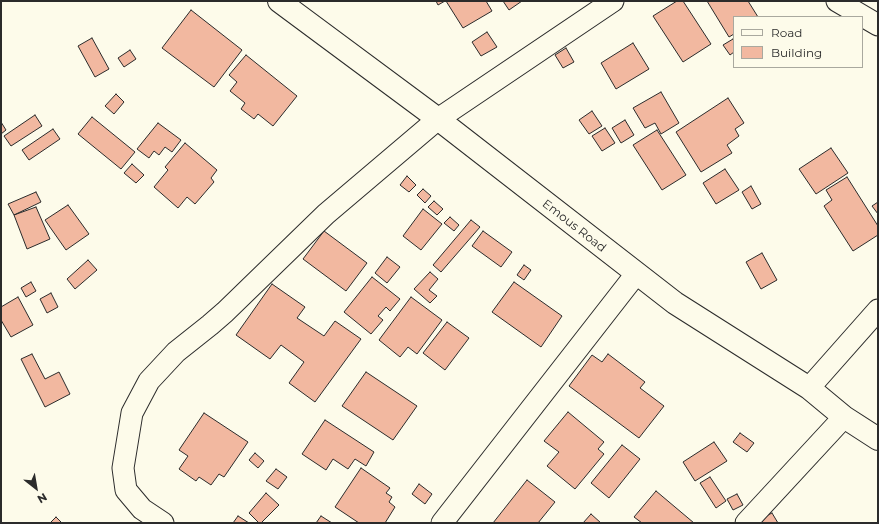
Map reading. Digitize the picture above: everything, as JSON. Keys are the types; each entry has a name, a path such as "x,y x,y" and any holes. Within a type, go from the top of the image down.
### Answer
{"street":[{"name":"Emous Road","path":"279,1 438,119 675,303 808,388 844,417 878,439"},
{"path":"163,523 142,508 126,490 123,468 132,413 149,381 176,352 225,312 326,214 438,119 613,1"},
{"path":"837,1 863,16"},
{"path":"863,16 878,25"},
{"path":"442,523 636,274"},
{"path":"808,388 878,310"},
{"path":"746,523 844,417"}],"building":[{"path":"436,1 445,1 438,5"},
{"path":"446,1 486,1 492,11 463,28"},
{"path":"503,1 522,1 509,10"},
{"path":"677,1 683,1 711,44 683,62 653,16"},
{"path":"707,1 748,1 757,16 733,16 733,35 729,37"},
{"path":"191,10 242,50 214,87 162,48"},
{"path":"487,32 497,47 481,56 472,42"},
{"path":"92,38 109,69 95,77 78,46"},
{"path":"733,39 733,53 730,55 723,45"},
{"path":"633,43 649,69 616,89 601,63"},
{"path":"566,48 574,62 563,68 555,55"},
{"path":"130,50 136,59 124,67 118,58"},
{"path":"246,55 297,96 273,126 258,114 254,119 241,109 245,103 230,91 237,82 229,75"},
{"path":"661,92 679,123 661,134 655,123 645,128 633,108"},
{"path":"116,94 124,102 114,114 105,106"},
{"path":"728,98 744,123 735,129 739,136 727,145 732,153 701,172 676,132"},
{"path":"592,111 602,126 589,134 579,120"},
{"path":"35,115 42,126 11,146 4,136"},
{"path":"92,117 135,152 121,169 78,134"},
{"path":"625,120 634,135 621,143 612,128"},
{"path":"1,122 6,130 1,134"},
{"path":"158,123 181,140 172,152 165,147 159,155 154,151 149,158 137,149"},
{"path":"605,128 615,143 602,151 592,136"},
{"path":"53,129 60,139 29,160 22,150"},
{"path":"657,130 686,175 662,190 633,145"},
{"path":"185,143 217,170 211,178 214,182 195,204 187,197 178,208 154,187 168,170 165,167"},
{"path":"831,148 848,173 816,194 799,169"},
{"path":"132,164 144,175 136,183 124,173"},
{"path":"725,169 739,190 716,204 703,183"},
{"path":"407,176 416,185 409,192 400,185"},
{"path":"847,177 878,226 878,235 853,251 824,206 832,200 826,190"},
{"path":"751,186 761,204 752,209 742,192"},
{"path":"423,189 431,196 425,203 417,195"},
{"path":"36,192 41,202 14,215 8,204"},
{"path":"434,201 443,209 437,215 428,207"},
{"path":"878,202 878,214 872,206"},
{"path":"68,205 89,234 66,250 45,220"},
{"path":"36,207 50,239 27,249 14,215"},
{"path":"423,209 442,224 421,250 403,236"},
{"path":"450,217 459,225 454,231 444,223"},
{"path":"471,220 480,227 441,272 433,265"},
{"path":"324,231 367,263 346,291 303,259"},
{"path":"483,231 512,252 501,267 472,246"},
{"path":"762,253 777,280 761,289 746,262"},
{"path":"387,257 400,267 387,283 375,273"},
{"path":"88,260 97,270 75,289 67,279"},
{"path":"524,265 531,270 524,280 517,275"},
{"path":"430,272 438,279 429,290 437,296 430,303 414,289"},
{"path":"372,277 400,299 390,311 386,307 378,316 383,320 371,334 344,312"},
{"path":"31,282 36,291 26,297 21,288"},
{"path":"514,282 562,316 541,347 492,312"},
{"path":"272,284 305,307 297,318 324,336 335,321 361,339 315,402 289,383 304,362 281,345 270,359 236,335"},
{"path":"51,293 58,307 47,313 40,299"},
{"path":"18,297 33,325 11,337 1,320 1,307"},
{"path":"411,297 442,320 417,354 408,347 400,357 379,340"},
{"path":"447,322 469,338 445,370 423,353"},
{"path":"32,354 45,379 59,372 70,394 45,407 21,359"},
{"path":"608,354 645,382 640,388 664,406 639,438 569,386 592,355 602,362"},
{"path":"366,372 417,406 393,440 342,406"},
{"path":"568,412 604,442 598,449 604,454 575,489 547,466 559,452 544,441"},
{"path":"204,413 248,442 224,477 219,474 211,485 199,477 196,481 179,469 188,456 179,450"},
{"path":"325,420 374,452 366,466 355,459 348,469 333,459 326,470 302,454"},
{"path":"740,433 754,443 747,452 733,442"},
{"path":"714,442 727,461 695,481 683,462"},
{"path":"622,445 640,459 609,498 591,483"},
{"path":"255,453 264,461 258,468 249,460"},
{"path":"361,468 390,488 386,493 392,497 389,502 395,507 385,523 359,523 335,507"},
{"path":"276,469 287,477 278,489 266,481"},
{"path":"710,477 726,501 716,508 700,483"},
{"path":"527,480 555,502 538,523 493,523"},
{"path":"419,484 432,494 425,504 412,494"},
{"path":"656,491 694,523 642,523 634,517"},
{"path":"266,493 279,505 261,523 259,523 249,513"},
{"path":"737,494 743,505 733,510 727,499"},
{"path":"772,513 778,523 752,523"},
{"path":"591,514 601,523 583,523"},
{"path":"238,516 249,523 233,523"},
{"path":"321,516 332,523 316,523"},
{"path":"56,517 62,523 50,523"}]}
